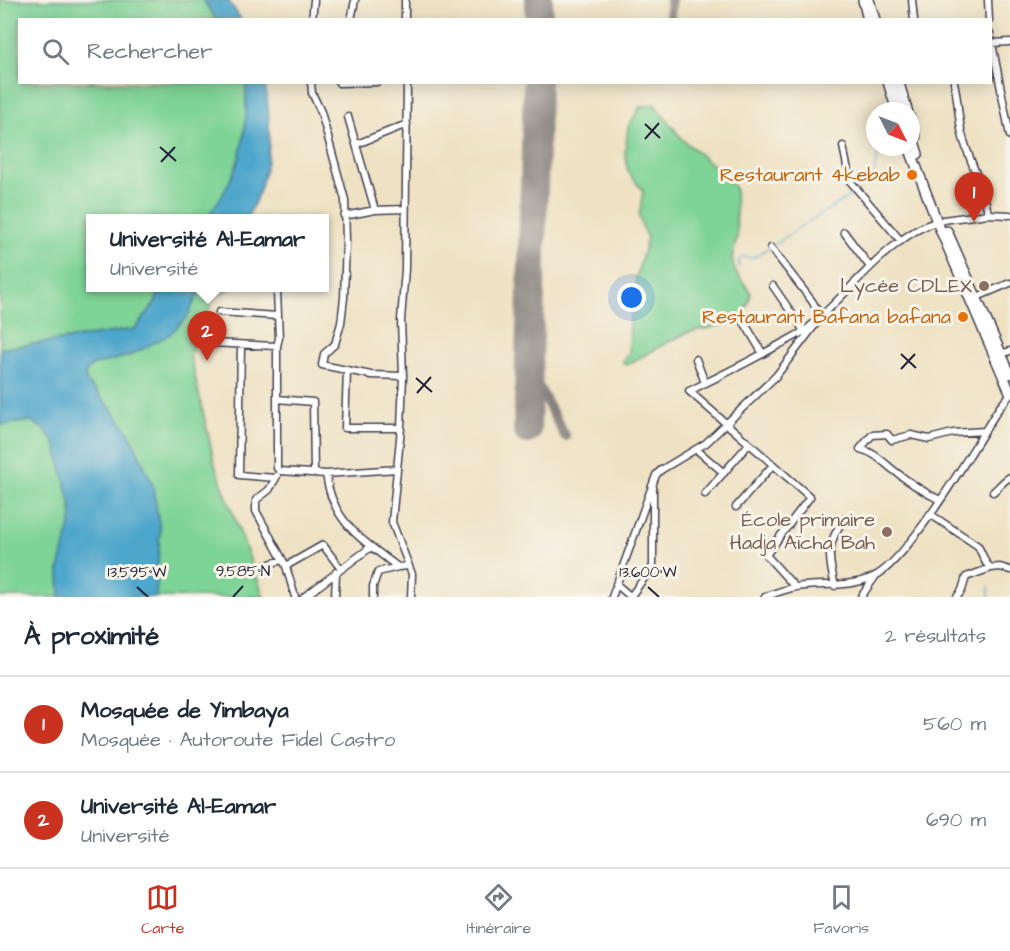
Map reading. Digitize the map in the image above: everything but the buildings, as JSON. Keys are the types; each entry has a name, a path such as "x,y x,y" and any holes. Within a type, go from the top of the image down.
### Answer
{"highway":[{"path":"863,0 867,18"},
{"path":"870,0 874,18"},
{"path":"889,84 894,102"},
{"path":"896,84 901,102"},
{"path":"918,156 940,221 1010,393"},
{"path":"919,156 940,221 1006,353 1010,374"}],"street":[{"path":"312,18 314,0"},
{"path":"351,18 355,0"},
{"path":"405,0 405,18"},
{"path":"912,0 914,18"},
{"path":"988,0 989,18"},
{"path":"992,40 993,57 1010,136"},
{"path":"993,44 1010,42"},
{"path":"311,84 345,200 346,242 341,323 335,344 324,354 322,365 371,375 402,376"},
{"path":"407,84 405,269 401,320 402,376 392,522 412,574 411,597"},
{"path":"901,84 906,102"},
{"path":"954,84 962,134 986,196 988,214"},
{"path":"1002,95 1010,92"},
{"path":"348,117 375,210"},
{"path":"357,144 407,124"},
{"path":"843,146 850,181 901,241"},
{"path":"344,216 375,210 405,209"},
{"path":"795,587 766,555 810,497 689,391 804,331 870,267 901,241 928,224 988,214 1010,215"},
{"path":"844,232 870,267"},
{"path":"771,249 812,300 821,317"},
{"path":"977,297 1010,283"},
{"path":"773,286 804,331"},
{"path":"277,292 279,338 276,346 276,464 280,471"},
{"path":"219,312 278,316"},
{"path":"612,597 653,481 661,470 697,450 776,376 821,317"},
{"path":"744,322 763,354"},
{"path":"210,342 276,346"},
{"path":"241,345 239,475 276,478"},
{"path":"696,359 705,383"},
{"path":"347,371 345,428 400,428"},
{"path":"861,597 876,577 902,554 1010,393"},
{"path":"277,399 313,402 314,473"},
{"path":"940,500 927,494 872,451 860,449 872,435 886,434 892,440 911,435 929,439 953,433 984,431"},
{"path":"705,494 749,444"},
{"path":"697,450 724,473"},
{"path":"736,507 773,465"},
{"path":"280,471 326,474 397,469"},
{"path":"280,471 268,490 256,500 256,511 284,563 295,597"},
{"path":"326,474 328,492 344,523 398,567"},
{"path":"993,492 1010,477"},
{"path":"616,584 631,597 653,566 653,481"},
{"path":"930,514 978,546 991,568"},
{"path":"835,586 829,563 830,544 834,533 844,519"},
{"path":"245,572 284,563 323,545 338,570 335,597"},
{"path":"304,597 371,547"},
{"path":"373,597 373,586 378,572 409,566"},
{"path":"957,597 966,577 991,568 1000,567 1010,570"},
{"path":"765,597 795,587 835,586 876,577"}],"green space":[{"path":"0,0 203,0 215,18 18,18 18,84 246,84 246,121 235,171 209,214 86,214 86,292 159,292 155,303 135,329 0,349"},
{"path":"654,104 682,139 724,175 735,188 737,238 732,258 735,271 751,293 742,315 734,321 685,334 626,365 622,361 629,353 630,319 637,302 636,278 647,239 639,217 643,191 628,172 625,154 628,127 640,107"},
{"path":"199,292 225,292 214,297 190,354 215,465 264,597 156,597 160,530 104,400 86,381 85,373 91,366 131,355 187,317"},
{"path":"31,421 46,431 55,443 70,501 72,518 59,570 60,597 0,597 0,425"}],"water":[{"path":"203,0 228,0 240,18 215,18"},
{"path":"246,84 265,84 269,135 266,168 261,185 249,214 209,214 235,171 246,121"},
{"path":"159,292 199,292 187,317 169,335 131,355 91,366 85,373 86,381 129,432 153,485 160,530 156,597 60,597 59,570 72,518 70,501 55,443 46,431 31,421 0,425 0,349 135,329 155,303"}],"waterway":[{"path":"859,189 873,179 877,156"},
{"path":"828,210 855,193"},
{"path":"808,222 827,210"},
{"path":"773,246 804,224"},
{"path":"739,267 739,260 742,257 752,258 769,248"},
{"path":"989,587 989,597"}],"taxiway":[{"path":"670,18 671,0"},
{"path":"529,361 534,378 565,436"}],"runway":[{"path":"539,0 539,18"},
{"path":"527,430 537,84"}],"place":[{"name":"Restaurant 4kebab","path":"912,175"},
{"name":"Mosquée de Yimbaya","path":"974,222"},
{"name":"Lycée CDLEX","path":"984,286"},
{"name":"Restaurant Bafana bafana","path":"963,317"},
{"name":"Université Al-Eamar","path":"207,361"},
{"name":"École primaire Hadja Aïcha Bah","path":"887,532"}]}
